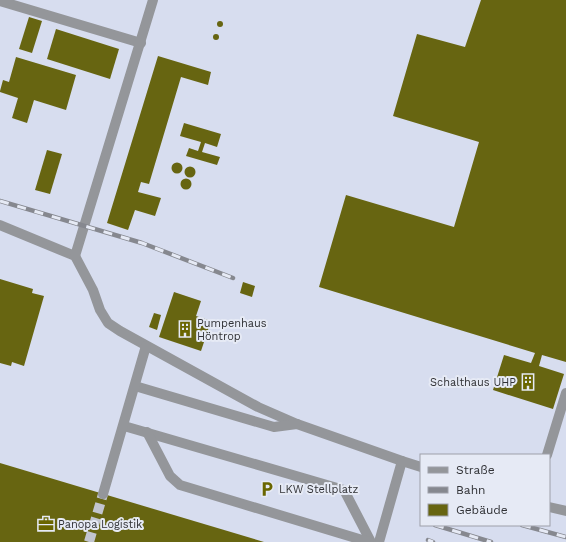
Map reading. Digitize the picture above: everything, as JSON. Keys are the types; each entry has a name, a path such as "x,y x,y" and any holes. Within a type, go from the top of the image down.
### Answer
{"lane":[{"path":"75,256 153,0"},
{"path":"0,1 141,43"},
{"path":"0,225 75,256 93,290 100,310 108,323 146,346 258,407 297,424 420,466"},
{"path":"103,494 146,346"},
{"path":"135,386 274,427 297,424"},
{"path":"547,454 566,393"},
{"path":"124,426 344,490 370,542"},
{"path":"147,432 170,476 180,485 370,542"},
{"path":"378,542 402,460"},
{"path":"550,506 566,511"}],"shaded area":[{"path":"0,0 566,0 566,542 0,542"}],"building":[{"path":"481,0 566,0 566,362 542,355 539,366 564,374 553,409 493,390 504,355 531,363 535,353 319,287 346,195 454,227 479,142 393,116 417,34 465,47"},
{"path":"29,17 42,21 32,53 19,49"},
{"path":"220,21 223,24 220,27 217,24"},
{"path":"56,29 119,49 110,79 47,59"},
{"path":"216,34 219,37 216,40 213,37"},
{"path":"158,56 211,72 208,85 181,77 149,184 141,182 138,192 161,198 155,216 135,210 128,230 107,223"},
{"path":"16,57 76,75 66,110 34,100 27,123 12,118 18,98 0,91 3,80 9,82"},
{"path":"184,123 221,134 217,147 205,143 202,152 220,157 217,165 186,156 189,148 198,151 201,142 180,136"},
{"path":"47,150 62,154 50,194 35,190"},
{"path":"175,163 179,163 181,164 181,172 175,173 172,170 172,166"},
{"path":"188,167 192,167 194,168 194,176 188,177 185,174 185,170"},
{"path":"184,179 188,179 190,180 190,188 184,189 181,186 181,182"},
{"path":"0,279 33,289 32,293 44,296 24,366 12,362 11,366 0,363"},
{"path":"243,282 255,286 252,297 240,293"},
{"name":"Pumpenhaus Höntrop","path":"174,292 201,301 196,316 211,321 201,351 159,337"},
{"path":"154,313 161,315 157,330 149,327"},
{"path":"0,463 264,542 0,542"}],"tunnel":[{"path":"89,542 103,494"}],"railway":[{"path":"0,201 142,243 233,278"},
{"path":"438,526 491,542"},
{"path":"526,526 566,537"},
{"path":"428,540 433,542"}],"place":[{"name":"Pumpenhaus Höntrop","path":"185,329"},
{"name":"Schalthaus UHP","path":"528,382"},
{"name":"LKW Stellplatz","path":"267,489"},
{"name":"Panopa Logistik","path":"46,524"}]}
